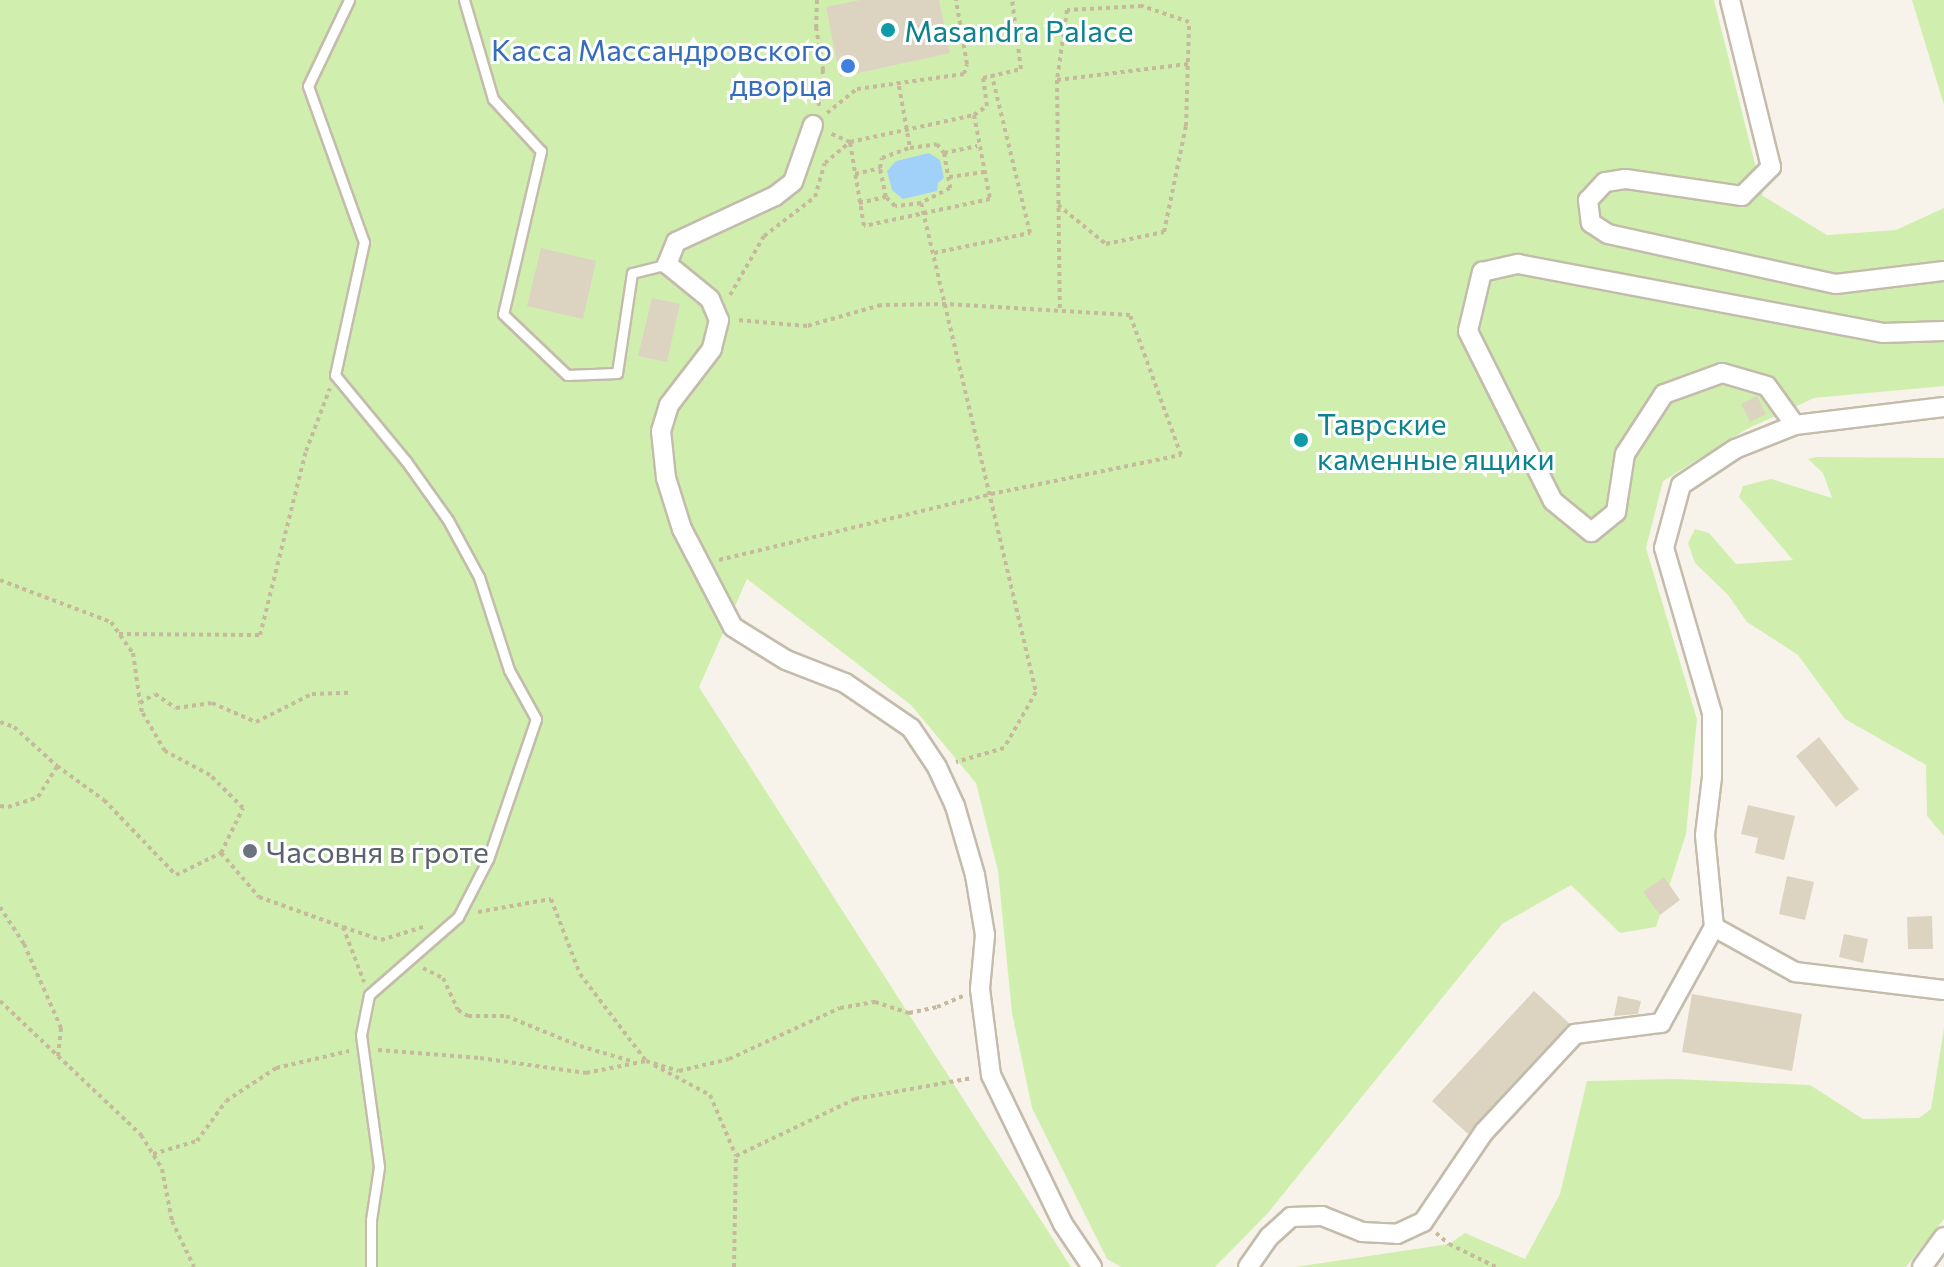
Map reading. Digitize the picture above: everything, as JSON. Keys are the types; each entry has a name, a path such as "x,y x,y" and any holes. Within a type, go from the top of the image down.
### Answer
{"street":[{"path":"1730,0 1771,167 1742,196 1625,179 1605,182 1588,200 1591,223 1608,234 1836,284 1944,271"},
{"path":"813,125 793,182 775,196 676,242 667,264 710,299 719,320 712,349 669,405 661,431 666,478 682,529 733,627 786,660 845,683 911,728 937,767 955,806 975,875 985,935 980,989 991,1075 1063,1224 1092,1267"},
{"path":"1795,425 1767,386 1722,373 1664,394 1625,454 1616,512 1591,532 1553,501 1468,331 1482,272 1518,264 1883,333 1944,331"},
{"path":"1248,1267 1269,1237 1291,1217 1322,1216 1362,1232 1397,1234 1423,1222 1484,1132 1575,1034 1661,1023 1714,927 1705,835 1712,777 1712,713 1664,548 1681,485 1735,449 1795,425 1944,407"},
{"path":"1714,927 1795,972 1944,990"},
{"path":"1922,1267 1944,1237"}],"lane":[{"path":"349,0 308,86 364,242 335,375 406,461 448,520 479,577 509,670 536,719 488,859 458,917 369,995 361,1035 379,1167 371,1220 371,1267"},
{"path":"464,0 493,99 541,151 503,314 567,375 617,373 632,273 667,264"}],"path":[{"path":"813,125 823,70 816,27 817,0"},
{"path":"813,125 857,89 899,86 964,74 967,64 956,0"},
{"path":"701,565 991,494 1181,455 1130,315 946,304 881,305 807,326 760,319 719,320 734,286 764,236 815,197 825,163 850,142 974,115 987,106 983,78 1021,69 1012,0"},
{"path":"1058,205 1106,244 1164,232 1186,126 1189,22 1142,6 1067,10 1057,80 1058,205 1060,311"},
{"path":"1057,80 1188,64"},
{"path":"934,253 1030,233 992,76"},
{"path":"899,86 910,148"},
{"path":"850,142 864,226 990,199 974,115"},
{"path":"937,144 944,153 950,188 921,203 895,206 886,197 880,168 882,158 910,148 937,144"},
{"path":"944,153 978,146"},
{"path":"855,174 880,168"},
{"path":"949,177 985,172"},
{"path":"859,203 886,197"},
{"path":"921,203 1036,692 1004,748 937,767"},
{"path":"119,634 260,635 306,451 335,375"},
{"path":"0,580 111,622 133,653 142,712 165,751 210,775 243,808 221,853 176,875 104,800 57,766 14,727 0,722"},
{"path":"140,703 155,694 176,708 212,703 256,722 312,694 349,693"},
{"path":"0,806 8,807 38,797 57,766"},
{"path":"221,853 259,897 381,940 458,917 551,899 580,974 646,1061 710,1095 736,1156 734,1267"},
{"path":"0,907 24,944 61,1028 58,1057"},
{"path":"343,927 369,995"},
{"path":"405,964 443,978 458,1010 468,1016 506,1016 580,1046 637,1062"},
{"path":"153,1154 197,1141 226,1101 276,1068 364,1051 480,1058 586,1073 646,1061 679,1071 729,1059 840,1008 875,1002 909,1013 937,1007 980,989"},
{"path":"0,1001 141,1135 162,1169 172,1221 194,1267"},
{"path":"736,1156 855,1099 991,1075"},
{"path":"1423,1222 1449,1244 1496,1267"}],"green space":[{"path":"0,0 1714,0 1763,196 1827,235 1896,230 1944,208 1944,386 1814,398 1747,429 1663,481 1646,548 1697,719 1686,834 1656,927 1620,933 1571,885 1502,924 1267,1214 1215,1267 1121,1267 1107,1259 1032,1108 1012,1013 998,871 976,783 911,705 747,579 699,687 1071,1267 0,1267"},
{"path":"1912,0 1944,0 1944,105"},
{"path":"1944,458 1944,836 1927,816 1926,765 1845,719 1798,655 1747,622 1728,595 1695,563 1688,543 1695,529 1709,533 1736,564 1793,560 1739,497 1743,486 1771,479 1832,498 1823,473 1808,459"},
{"path":"1944,1028 1944,1219 1906,1267 1295,1267 1449,1244 1465,1233 1525,1259 1560,1194 1587,1081 1674,1079 1810,1085 1863,1119 1919,1118 1931,1109"}],"water":[{"path":"929,153 940,160 944,178 938,183 937,191 903,199 892,190 887,171 896,161"}],"building":[{"name":"Masandra Palace","path":"860,0 939,0 950,53 840,77 826,7"},
{"path":"541,248 596,261 583,319 527,306"},
{"path":"652,298 680,304 667,362 638,356"},
{"path":"1757,396 1766,414 1750,422 1741,404"},
{"path":"1819,737 1859,789 1836,807 1796,756"},
{"path":"1748,805 1795,816 1784,860 1755,853 1758,838 1741,834"},
{"path":"1787,876 1814,882 1805,920 1779,914"},
{"path":"1664,877 1680,900 1660,915 1643,892"},
{"path":"1932,916 1933,949 1908,949 1907,917"},
{"path":"1844,934 1868,939 1863,963 1839,957"},
{"path":"1534,991 1570,1024 1468,1134 1432,1101"},
{"path":"1692,994 1802,1014 1792,1071 1682,1052"},
{"path":"1618,996 1641,1001 1638,1014 1614,1016"}],"place":[{"name":"Masandra Palace","path":"888,30"},
{"name":"Касса Массандровского дворца","path":"848,66"},
{"name":"Таврские каменные ящики","path":"1301,440"},
{"name":"Часовня в гроте","path":"250,851"}]}
